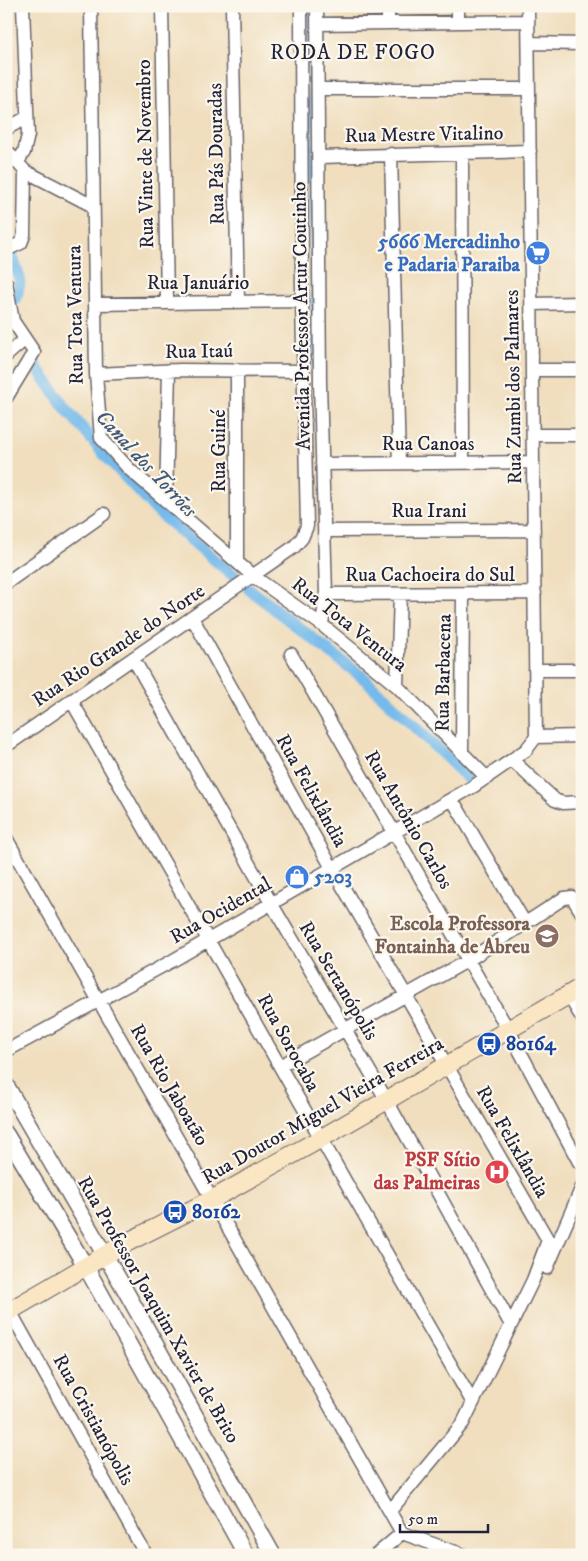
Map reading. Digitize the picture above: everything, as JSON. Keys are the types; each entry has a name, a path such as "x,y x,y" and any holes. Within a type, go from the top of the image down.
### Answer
{"main road":[{"name":"Rua Doutor Miguel Vieira Ferreira","path":"8,1310 105,1255 212,1199 320,1139 386,1099 575,992"}],"street":[{"path":"7,249 21,242 25,228 21,167 26,146 23,6"},
{"name":"Rua Tota Ventura","path":"91,6 96,374 101,438 166,501 253,576 322,625 397,686 486,778"},
{"name":"Rua Vinte de Novembro","path":"162,6 167,302"},
{"name":"Rua Pás Douradas","path":"232,6 238,302"},
{"name":"Avenida Professor Artur Coutinho","path":"253,576 294,547 302,538 307,526 302,301 301,6"},
{"name":"Avenida Professor Artur Coutinho","path":"317,6 322,464 326,594 322,625"},
{"path":"388,6 388,23"},
{"path":"458,6 458,21"},
{"name":"Rua Zumbi dos Palmares","path":"528,6 536,737"},
{"path":"318,24 528,21"},
{"path":"529,43 582,44"},
{"path":"318,89 529,89"},
{"path":"6,129 26,118"},
{"path":"6,150 21,167 93,206"},
{"name":"Rua Mestre Vitalino","path":"320,157 530,151"},
{"path":"462,153 463,463"},
{"path":"391,154 399,463"},
{"path":"6,284 13,321 24,340 34,352 6,398"},
{"name":"Rua Januário","path":"96,304 302,301"},
{"path":"532,304 582,303"},
{"path":"6,356 24,340"},
{"path":"166,501 169,370"},
{"name":"Rua Itaú","path":"96,374 169,370 303,371"},
{"name":"Rua Guiné","path":"237,370 237,562"},
{"path":"532,370 582,370"},
{"path":"533,435 582,435"},
{"name":"Rua Canoas","path":"322,464 533,462"},
{"path":"6,583 104,514"},
{"name":"Rua Irani","path":"325,532 534,530"},
{"name":"Rua Rio Grande do Norte","path":"6,746 253,576"},
{"name":"Rua Cachoeira do Sul","path":"326,594 535,593"},
{"path":"397,686 400,594"},
{"name":"Rua Barbacena","path":"462,753 463,594"},
{"name":"Rua Felixlândia","path":"193,619 332,868 548,1240 533,1280 510,1323"},
{"name":"Rua Antônio Carlos","path":"291,654 393,834 509,1031 579,1162"},
{"name":"Rua Sertanópolis","path":"133,658 271,903 386,1099 510,1323"},
{"path":"536,670 582,670"},
{"name":"Rua Sorocaba","path":"71,700 209,940 320,1139 474,1403"},
{"path":"536,737 582,736"},
{"name":"Rua Ocidental","path":"6,1051 209,940 393,834 486,778 512,760 536,737"},
{"path":"512,760 555,800 582,802"},
{"path":"452,799 526,922"},
{"name":"Rua Rio Jaboatão","path":"6,838 402,1534"},
{"path":"280,1066 467,961 569,895 582,913"},
{"path":"575,992 582,1018"},
{"name":"Rua Professor Joaquim Xavier de Brito","path":"6,1085 105,1255 273,1555"},
{"name":"Rua Professor Joaquim Xavier de Brito","path":"6,1134 86,1267 246,1555"},
{"path":"541,1282 582,1187"},
{"name":"Rua Cristianópolis","path":"8,1310 146,1555"},
{"path":"390,1511 463,1423 510,1323"},
{"path":"376,1555 402,1534 464,1555"}],"waterway":[{"path":"309,6 314,373"},
{"name":"Canal dos Torrões","path":"6,236 20,280 16,299"},
{"name":"Canal dos Torrões","path":"33,362 64,406 103,453 159,513 241,582"},
{"path":"249,589 366,680 471,781"}],"place":[{"name":"5666 Mercadinho e Padaria Paraiba","path":"538,253"},
{"name":"5203","path":"297,877"},
{"name":"Escola Professora Fontainha de Abreu","path":"547,936"},
{"name":"80164","path":"489,1044"},
{"name":"PSF Sítio das Palmeiras","path":"497,1172"},
{"name":"80162","path":"175,1212"}],"district":[{"name":"RODA DE FOGO","path":"353,53"}]}
